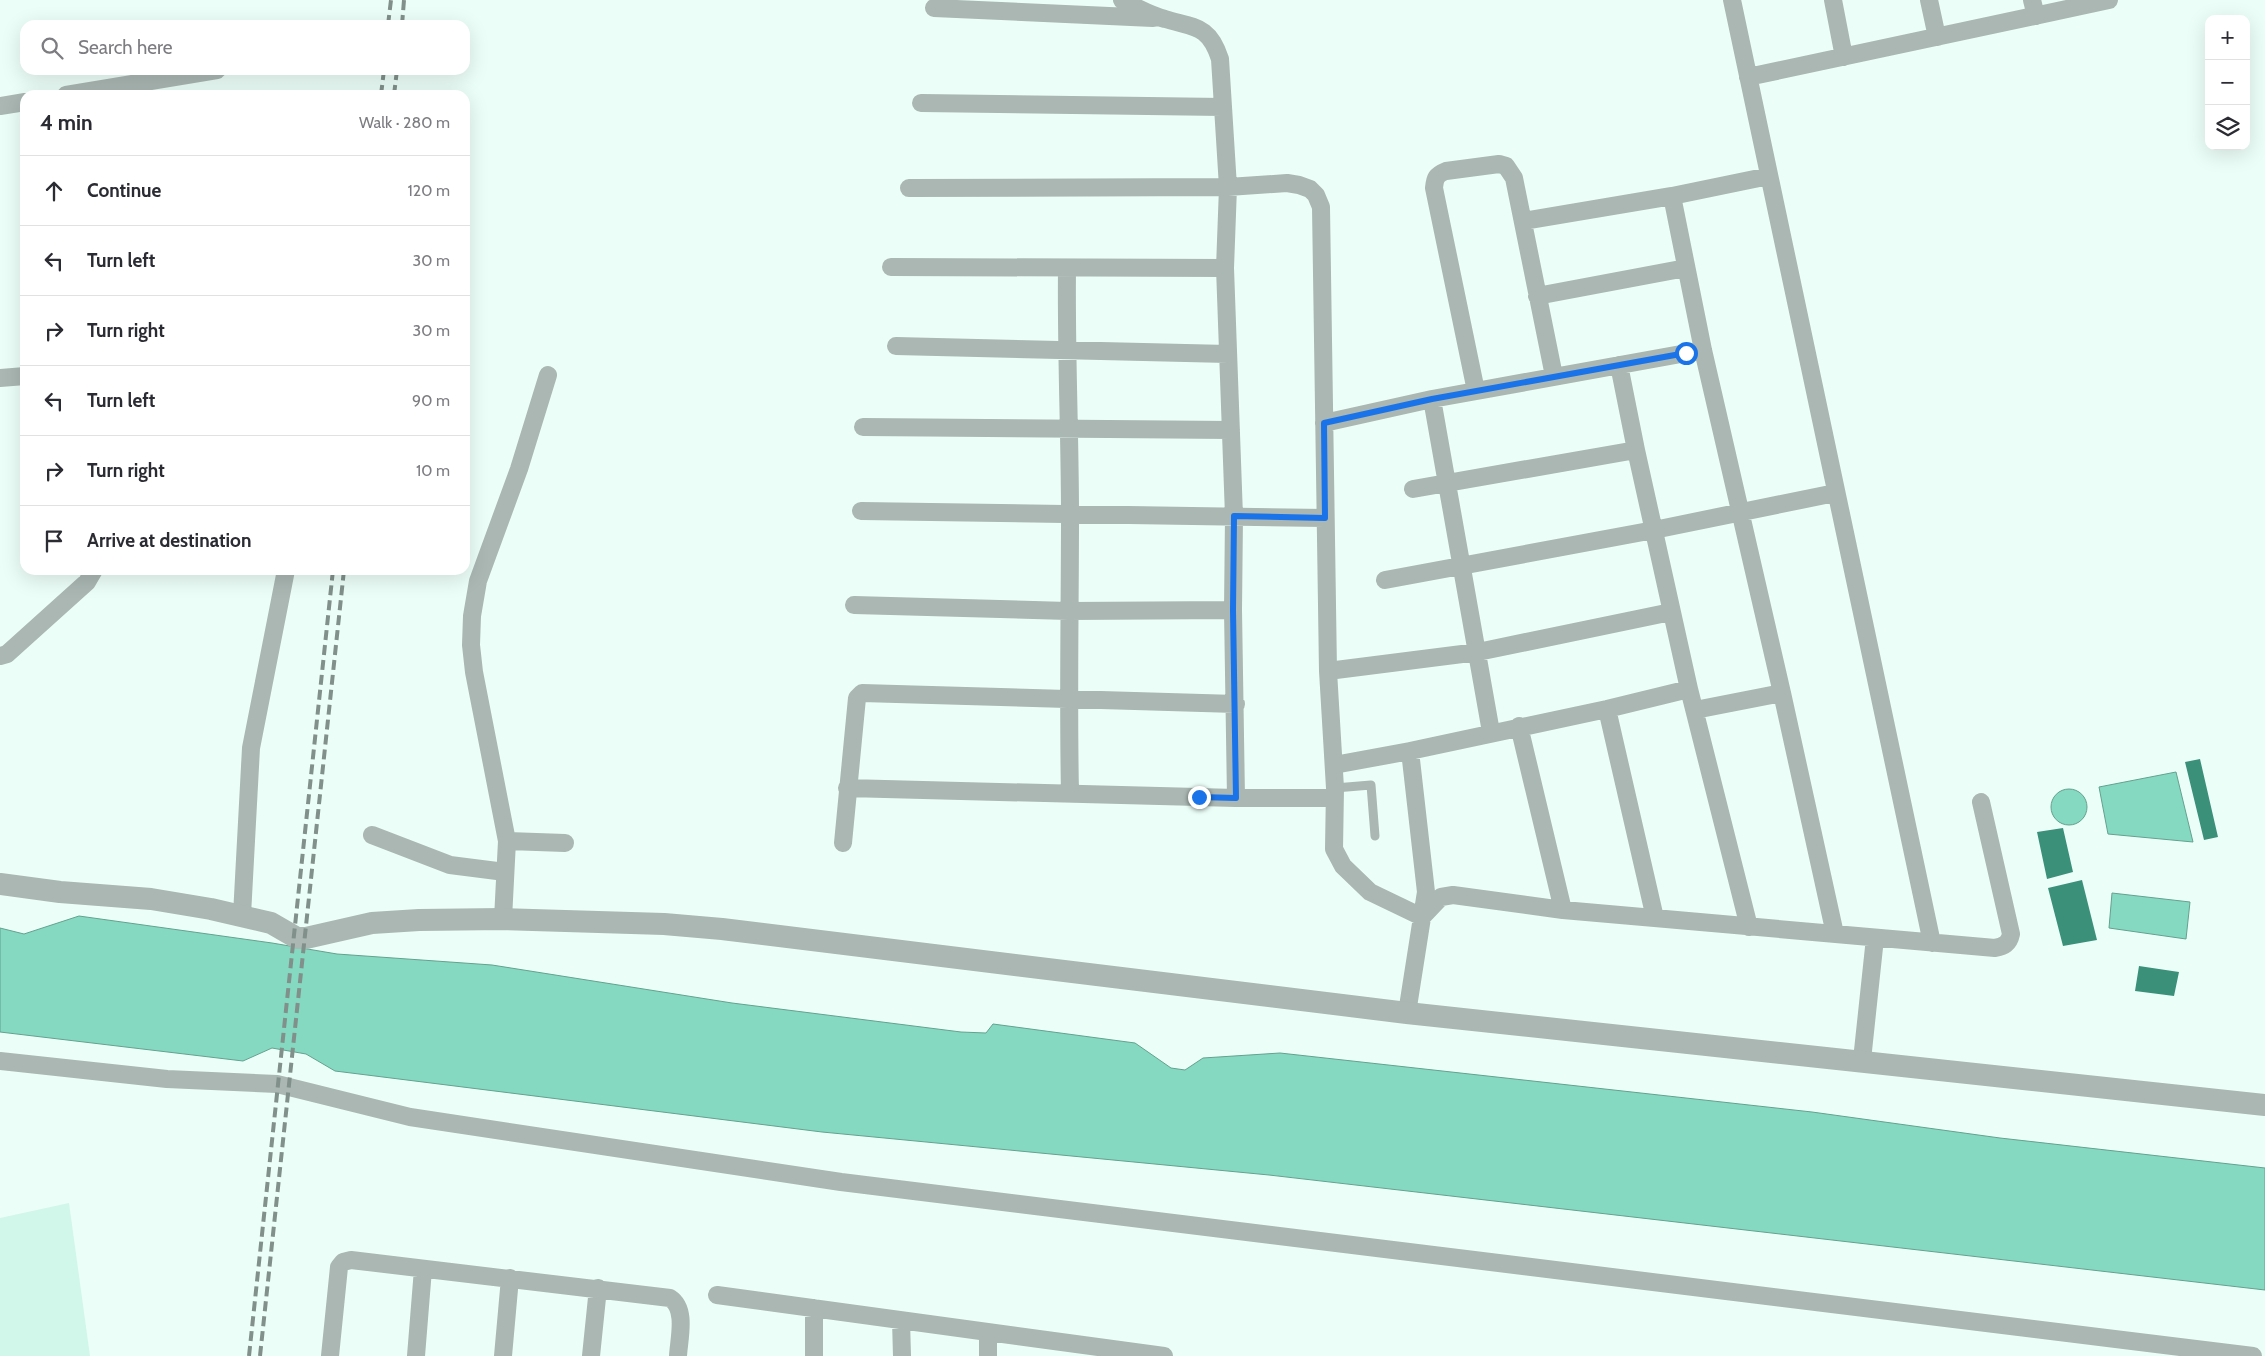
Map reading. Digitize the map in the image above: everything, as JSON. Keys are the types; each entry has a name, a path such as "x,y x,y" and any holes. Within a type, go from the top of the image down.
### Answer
{"street":[{"path":"1122,0 1164,19"},
{"path":"1732,0 1835,494 1932,943"},
{"path":"1833,0 1844,57"},
{"path":"1929,0 1937,37"},
{"path":"1748,77 1937,37 2034,8 2109,0"},
{"path":"934,8 1164,19 1188,24 1204,32 1215,43 1220,59 1228,187 1225,268 1234,516 1233,610 1236,798"},
{"path":"96,90 186,75"},
{"path":"0,106 20,103"},
{"path":"921,103 1223,107"},
{"path":"1476,391 1434,188 1438,174 1446,171 1499,164 1506,166 1514,178 1554,376"},
{"path":"1524,221 1672,196 1769,176"},
{"path":"909,188 1228,187 1299,184 1310,189 1318,201 1321,217 1328,672 1335,793 1334,849 1343,866 1370,892 1422,917"},
{"path":"1672,196 1703,350 1742,512 1835,934"},
{"path":"891,267 1225,268"},
{"path":"1537,296 1686,268"},
{"path":"1067,269 1066,349 1070,515 1068,611 1070,793"},
{"path":"896,346 1228,354"},
{"path":"1324,423 1432,399 1703,350"},
{"path":"1620,365 1636,450 1671,612 1749,927"},
{"path":"502,919 507,841 474,672 471,645 472,616 478,581 519,469 548,375"},
{"path":"0,378 20,376"},
{"path":"1432,399 1491,732"},
{"path":"863,426 1232,430"},
{"path":"1413,489 1636,450"},
{"path":"1385,580 1462,567 1835,494"},
{"path":"861,511 1325,518"},
{"path":"0,656 7,654 80,588 90,575"},
{"path":"242,915 251,748 285,575"},
{"path":"854,605 1068,611 1233,610"},
{"path":"1328,672 1478,652 1671,612"},
{"path":"1334,765 1410,751 1519,726 1607,709 1689,689"},
{"path":"843,844 857,698 862,693 1236,704"},
{"path":"1695,710 1782,694"},
{"path":"1607,709 1655,918"},
{"path":"1519,726 1563,910"},
{"path":"1407,1013 1426,892 1425,868 1410,751"},
{"path":"847,788 1236,798 1335,793"},
{"path":"1422,917 1441,897 1454,895 1563,910 1995,948 2004,946 2009,941 2011,934 1981,802"},
{"path":"372,835 450,865 505,872"},
{"path":"507,841 565,843"},
{"path":"0,884 60,892 151,899 242,915 271,922 298,938 306,938 372,923 502,919 664,924 732,930 1407,1013 1862,1060 2265,1105"},
{"path":"1862,1060 1875,938"},
{"path":"0,1061 167,1079 277,1084 410,1117 841,1182 2253,1356"},
{"path":"330,1356 339,1267 343,1262 351,1260 663,1296 676,1302 680,1310 678,1356"},
{"path":"416,1356 423,1269"},
{"path":"503,1356 510,1278"},
{"path":"591,1356 598,1288"},
{"path":"717,1295 988,1332 1074,1350 1163,1356"},
{"path":"814,1308 814,1356"},
{"path":"901,1320 902,1356"},
{"path":"988,1332 988,1356"}],"lane":[{"path":"1335,793 1370,785 1375,836"}],"shaded area":[{"path":"2176,772 2193,842 2108,834 2099,787"},
{"path":"2069,789 2076,790 2082,794 2086,800 2086,814 2082,820 2076,824 2069,825 2062,824 2056,820 2052,814 2051,807 2052,800 2056,794 2062,790"},
{"path":"2112,893 2190,902 2186,939 2109,928"},
{"path":"79,916 337,954 492,965 732,1003 961,1032 986,1033 993,1024 1135,1043 1171,1068 1185,1070 1203,1058 1280,1053 1812,1112 2000,1138 2265,1168 2265,1290 1269,1175 822,1132 335,1071 306,1054 272,1048 243,1061 0,1032 0,928 24,934"},
{"path":"69,1203 90,1356 0,1356 0,1218"}],"building":[{"path":"2200,759 2218,837 2204,840 2185,762"},
{"path":"2063,828 2073,872 2047,879 2037,832"},
{"path":"2082,880 2097,940 2063,946 2048,888"},
{"path":"2139,966 2179,972 2174,996 2135,991"}],"railway":[{"path":"389,20 391,0"},
{"path":"402,20 404,0"},
{"path":"382,90 383,75"},
{"path":"395,90 396,75"},
{"path":"249,1356 332,575"},
{"path":"260,1356 343,575"}],"route":[{"path":"1199,797 1236,798 1233,610 1234,516 1325,518 1324,423 1432,399 1686,353"}]}
